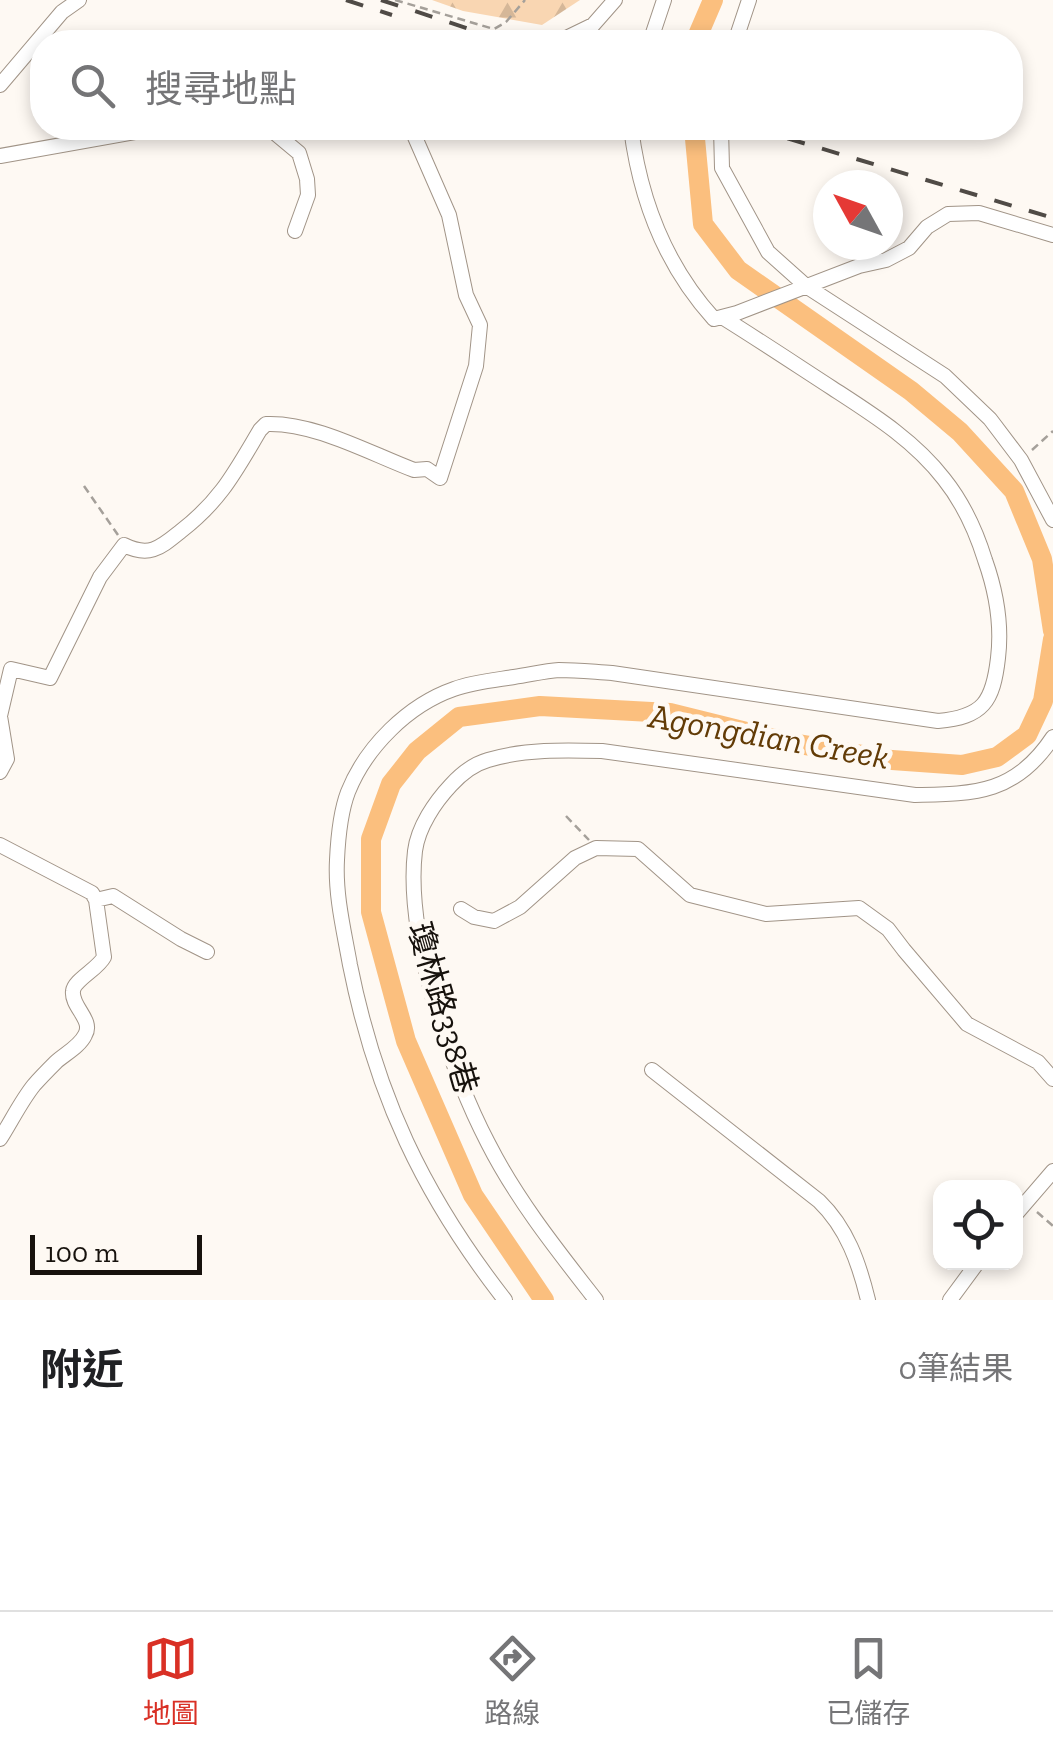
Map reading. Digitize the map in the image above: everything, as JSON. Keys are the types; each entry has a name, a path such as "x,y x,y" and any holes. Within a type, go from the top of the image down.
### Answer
{"street":[{"path":"47,30 79,0"},
{"path":"583,30 593,25 616,0"},
{"path":"654,30 664,0"},
{"path":"739,30 749,0"},
{"path":"0,85 30,50"},
{"path":"0,156 90,140"},
{"path":"283,140 299,153 307,179 308,195 295,230"},
{"path":"0,772 7,759 0,716 5,667 50,678 100,577 124,545 136,551 156,550 204,513 223,491 266,424 288,423 414,470 427,469 440,478 476,366 480,325 466,296 449,216 416,140"},
{"path":"632,140 648,210 670,259 714,319 859,266 886,260 909,248 927,227 948,214 978,213 1053,236"},
{"path":"721,140 722,168 768,252 804,286 945,376 990,419 1021,460 1053,520"},
{"path":"505,1300 444,1214 416,1164 377,1072 352,974 339,906 336,863 348,792 367,758 390,730 419,707 454,689 558,670 612,673 938,722 964,718 983,706 995,685 1000,646 995,588 974,525 945,480 914,446 730,315"},
{"name":"瓊林路338巷","path":"596,1300 550,1242 498,1160 450,1051 424,964 413,897 415,846 435,802 461,774 486,760 553,750 602,751 915,794 960,794 994,788 1024,771 1053,737"},
{"path":"0,845 92,892 104,957 72,990 88,1030 84,1038 30,1090 0,1139"},
{"path":"461,910 494,921 520,907 575,858 596,848 638,850 690,895 766,914 859,908 888,929 968,1024 1038,1062 1053,1079"},
{"path":"96,900 113,896 180,940 207,952"},
{"path":"652,1070 836,1217 860,1266 868,1300"},
{"path":"1023,1205 1053,1171"},
{"path":"950,1300 972,1270"}],"path":[{"path":"395,0 494,29 506,22 525,0"},
{"path":"1021,460 1053,430"},
{"path":"84,486 124,545"},
{"path":"566,816 596,848"},
{"path":"1023,1210 1053,1226"}],"green space":[{"path":"432,0 580,0 542,25 463,11"}],"waterway":[{"name":"Agongdian Creek","path":"700,30 713,0"},
{"name":"Agongdian Creek","path":"695,140 703,224 738,270 911,391 960,432 1014,491 1042,559 1053,631"},
{"name":"Agongdian Creek","path":"544,1300 473,1195 406,1041 371,912 371,839 391,784 417,751 459,717 540,706 670,713 787,742 892,760 962,765 997,757 1027,735 1043,701 1053,639"}],"railway":[{"path":"346,0 392,15"},
{"path":"381,0 472,30"},
{"path":"793,140 1053,218"}]}
